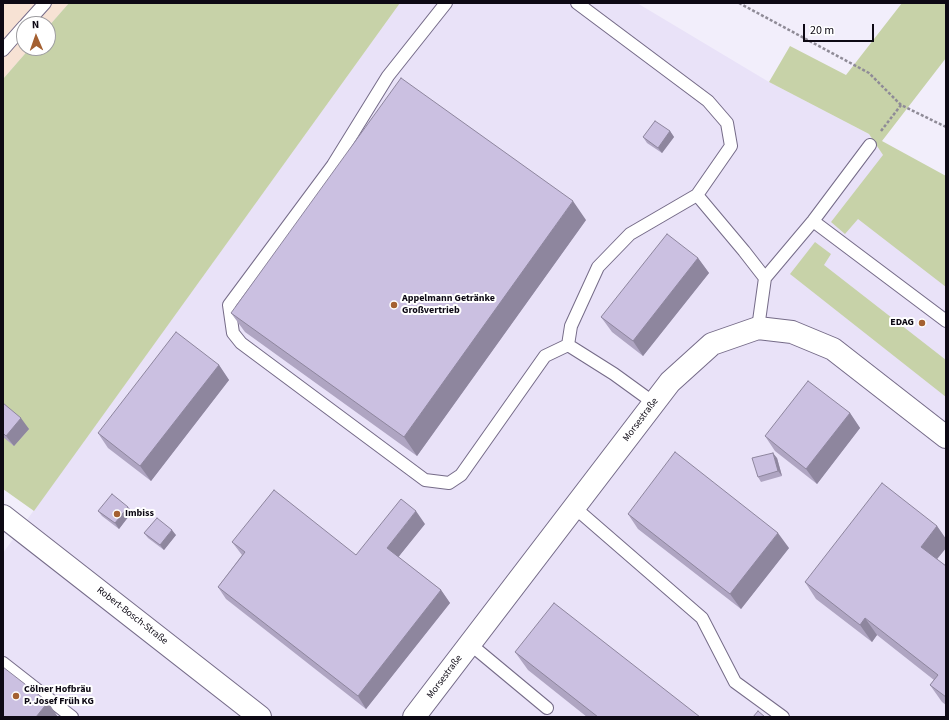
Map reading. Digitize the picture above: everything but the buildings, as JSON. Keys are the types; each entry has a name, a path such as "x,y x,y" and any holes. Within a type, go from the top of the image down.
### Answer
{"street":[{"name":"Morsestraße","path":"414,717 670,382 712,344 758,328 792,332 832,349 946,437"},
{"name":"Robert-Bosch-Straße","path":"3,516 260,717"}],"lane":[{"path":"33,16 45,3"},
{"path":"446,3 388,76 333,165 229,305 233,333 241,343 425,480 449,483 461,475 545,356 568,345"},
{"path":"568,345 571,326 598,267 630,234 697,195 731,146 727,123 708,101 577,3"},
{"path":"3,50 16,35"},
{"path":"758,328 765,278 813,221 870,145"},
{"path":"697,195 765,278"},
{"path":"813,221 946,321"},
{"path":"568,345 614,374 654,403"},
{"path":"574,507 702,618 735,682 783,717"},
{"path":"470,644 547,708"},
{"path":"3,662 72,717"}],"path":[{"path":"739,3 869,73 901,105 946,127"},
{"path":"870,145 901,105"}],"shaded area":[{"path":"3,3 69,3 56,18 56,16 16,16 16,56 23,56 3,79"},
{"path":"400,3 637,3 769,82 869,134 883,155 946,193 946,717 3,717 3,553"}],"green space":[{"path":"69,3 400,3 34,511 3,489 3,79 23,56 56,56 56,18"},
{"path":"902,3 946,3 946,58 882,141 946,176 946,287 858,219 845,234 831,222 883,155 869,134 769,82 790,46 846,75"},
{"path":"815,242 831,254 824,265 946,360 946,397 790,274"}],"place":[{"name":"Appelmann Getränke Großvertrieb","path":"394,305"},
{"name":"EDAG","path":"922,323"},
{"name":"Imbiss","path":"117,514"},
{"name":"Cölner Hofbräu P. Josef Früh KG","path":"16,696"}]}
